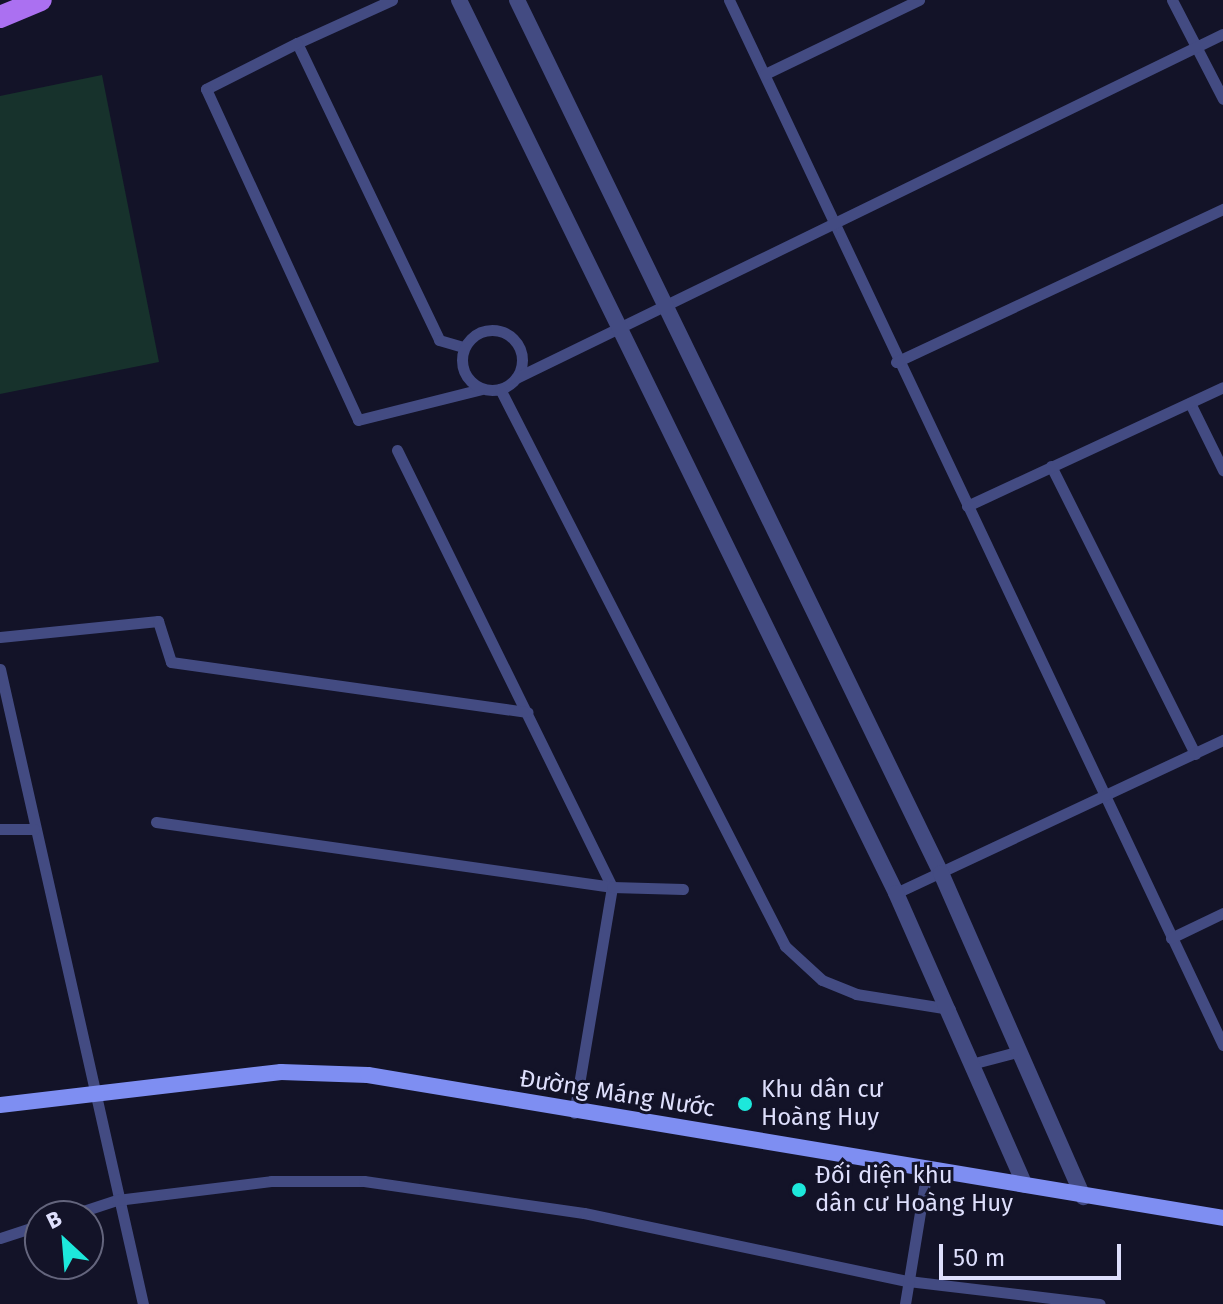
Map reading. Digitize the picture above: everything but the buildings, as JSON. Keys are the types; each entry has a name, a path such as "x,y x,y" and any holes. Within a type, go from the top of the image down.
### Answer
{"main road":[{"path":"0,17 41,0"},
{"name":"Đường Máng Nước","path":"0,1105 281,1072 368,1075 574,1113 1223,1218"}],"street":[{"path":"459,0 896,893 975,1063 1025,1185"},
{"path":"517,0 941,873 1083,1197"}],"lane":[{"path":"392,0 206,89 358,420 481,389 500,389 516,378 619,330 663,305 1223,34"},
{"path":"729,0 896,362 1223,1045"},
{"path":"765,74 919,0"},
{"path":"1172,0 1223,99"},
{"path":"297,43 439,340 464,347"},
{"path":"896,362 1223,209"},
{"path":"481,389 462,367 464,347 478,333 507,334 520,349 516,378"},
{"path":"967,506 1223,387"},
{"path":"500,389 785,946 822,980 856,994 951,1009"},
{"path":"1190,403 1223,470"},
{"path":"397,450 612,887 574,1113"},
{"path":"1051,466 1195,754"},
{"path":"0,637 158,621 171,662 528,712"},
{"path":"0,669 117,1200 143,1304"},
{"path":"896,893 1223,740"},
{"path":"156,822 612,887 683,889"},
{"path":"0,829 34,829"},
{"path":"1171,938 1223,913"},
{"path":"975,1063 1020,1051"},
{"path":"905,1304 927,1169"},
{"path":"104,1204 117,1200 271,1181 364,1181 584,1213 908,1281 1100,1304"},
{"path":"0,1238 24,1230"}],"green space":[{"path":"102,75 159,362 0,394 0,96"}],"place":[{"name":"Khu dân cư Hoàng Huy","path":"745,1104"},
{"name":"Đối diện khu dân cư Hoàng Huy","path":"799,1190"}]}
